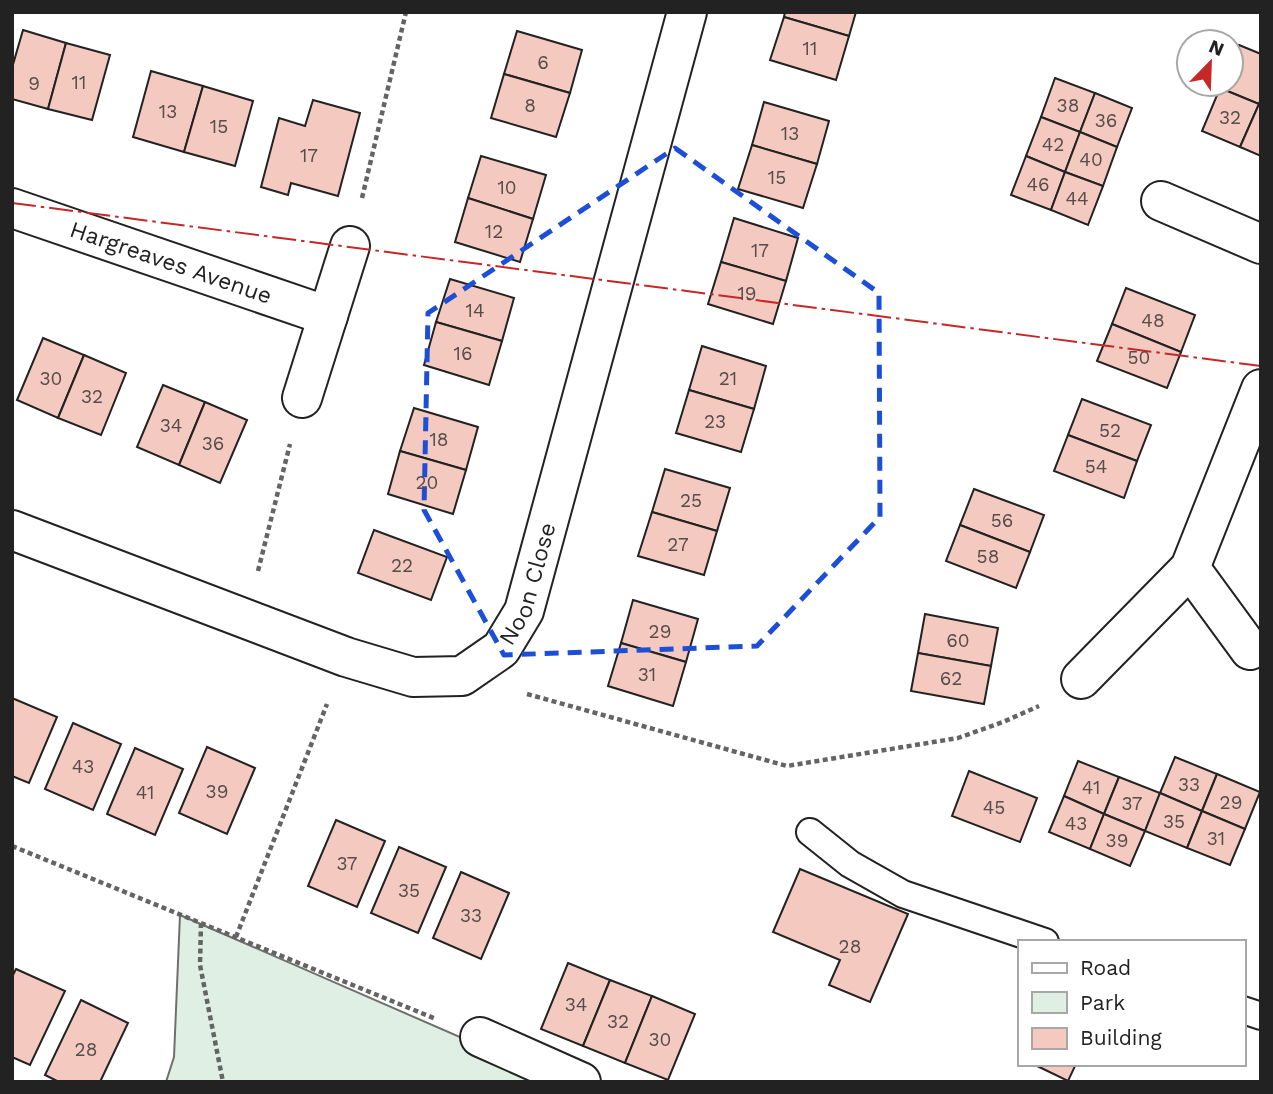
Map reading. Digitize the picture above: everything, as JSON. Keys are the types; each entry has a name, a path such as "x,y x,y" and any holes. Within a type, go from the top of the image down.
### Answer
{"street":[{"name":"Noon Close","path":"462,676 501,649 524,611 687,12"},
{"path":"1161,201 1261,244"},
{"name":"Hargreaves Avenue","path":"12,208 328,316"},
{"path":"302,398 350,246"},
{"path":"1081,679 1190,568 1261,388"},
{"path":"12,530 346,657 413,677 462,676"},
{"path":"1190,568 1255,653"},
{"path":"480,1037 581,1082"}],"lane":[{"path":"810,832 850,864 903,894 1039,940"}],"path":[{"path":"350,246 406,12"},
{"path":"246,620 302,398"},
{"path":"236,937 346,657"},
{"path":"462,676 787,766 958,738 1034,708 1081,679"},
{"path":"12,846 480,1037"},
{"path":"201,923 200,965 223,1082"}],"highlighted area":[{"path":"675,148 879,293 880,517 757,646 504,655 424,510 428,313"}],"green space":[{"path":"180,915 563,1082 166,1082 174,1057"}],"building":[{"path":"785,12 856,12 849,36 784,17"},
{"path":"784,17 849,36 836,80 770,60"},
{"path":"23,30 66,43 48,109 12,99 12,68"},
{"path":"517,31 582,50 570,93 504,74"},
{"path":"66,43 110,55 92,120 48,109"},
{"path":"1245,47 1261,54 1259,104 1244,98"},
{"path":"151,71 203,86 184,152 133,137"},
{"path":"504,74 570,93 556,137 491,118"},
{"path":"1055,78 1095,93 1080,132 1041,117"},
{"path":"203,86 253,101 235,166 184,152"},
{"path":"1095,93 1132,108 1117,147 1080,132"},
{"path":"1216,98 1244,98 1259,104 1240,147 1202,131"},
{"path":"313,100 360,113 338,196 291,183 288,195 261,187 279,118 305,126"},
{"path":"764,102 829,121 817,164 752,145"},
{"path":"1259,104 1261,105 1261,156 1240,147"},
{"path":"1041,117 1080,132 1065,172 1026,156"},
{"path":"1080,132 1117,147 1103,186 1065,172"},
{"path":"752,145 817,164 803,208 738,189"},
{"path":"481,156 546,175 533,219 468,198"},
{"path":"1026,156 1065,172 1051,210 1011,195"},
{"path":"1065,172 1103,186 1088,225 1051,210"},
{"path":"468,198 533,219 520,262 455,242"},
{"path":"734,218 798,238 786,281 721,262"},
{"path":"721,262 786,281 773,324 708,304"},
{"path":"450,279 514,298 502,341 436,322"},
{"path":"1126,288 1195,315 1181,352 1112,324"},
{"path":"436,322 502,341 489,385 424,365"},
{"path":"1112,324 1181,352 1167,388 1097,361"},
{"path":"43,338 84,355 58,418 17,400"},
{"path":"702,346 766,366 754,409 689,390"},
{"path":"84,355 126,373 101,435 58,418"},
{"path":"163,385 205,402 179,465 137,447"},
{"path":"689,390 754,409 741,452 676,433"},
{"path":"1082,399 1151,425 1137,461 1068,435"},
{"path":"205,402 247,420 220,483 179,465"},
{"path":"414,408 478,427 466,470 400,451"},
{"path":"1068,435 1137,461 1124,498 1054,471"},
{"path":"400,451 466,470 453,514 388,494"},
{"path":"665,469 730,488 717,531 652,512"},
{"path":"974,489 1044,515 1030,552 960,525"},
{"path":"652,512 717,531 704,575 638,556"},
{"path":"960,525 1030,552 1016,588 946,561"},
{"path":"374,530 447,557 431,600 358,573"},
{"path":"633,600 698,619 686,662 621,643"},
{"path":"925,614 998,628 991,666 918,653"},
{"path":"621,643 686,662 673,706 608,686"},
{"path":"918,653 991,666 984,704 911,691"},
{"path":"12,698 57,717 29,783 12,776"},
{"path":"73,723 121,744 93,810 45,789"},
{"path":"207,747 255,768 227,834 179,813"},
{"path":"135,748 183,769 155,835 107,814"},
{"path":"1175,757 1217,774 1202,811 1160,793"},
{"path":"1078,761 1119,777 1104,814 1064,796"},
{"path":"969,771 1037,798 1020,842 952,816"},
{"path":"1217,774 1260,792 1245,829 1202,811"},
{"path":"1119,777 1160,793 1145,831 1104,814"},
{"path":"1160,793 1202,811 1187,848 1145,831"},
{"path":"1064,796 1104,814 1090,849 1049,832"},
{"path":"1202,811 1245,829 1230,865 1187,848"},
{"path":"1104,814 1145,831 1130,866 1090,849"},
{"path":"336,820 385,841 357,907 308,886"},
{"path":"399,847 446,867 418,933 371,913"},
{"path":"800,869 908,914 870,1002 829,985 840,960 773,932"},
{"path":"461,872 509,893 481,959 433,938"},
{"path":"568,963 610,980 583,1046 541,1029"},
{"path":"16,969 65,991 30,1065 12,1057 12,977"},
{"path":"610,980 652,996 625,1063 583,1046"},
{"path":"652,996 695,1014 668,1080 625,1063"},
{"path":"81,1000 128,1023 100,1082 59,1082 45,1075"},
{"path":"1037,1066 1075,1066 1068,1081"}],"power":[{"path":"12,203 1261,366"}]}
